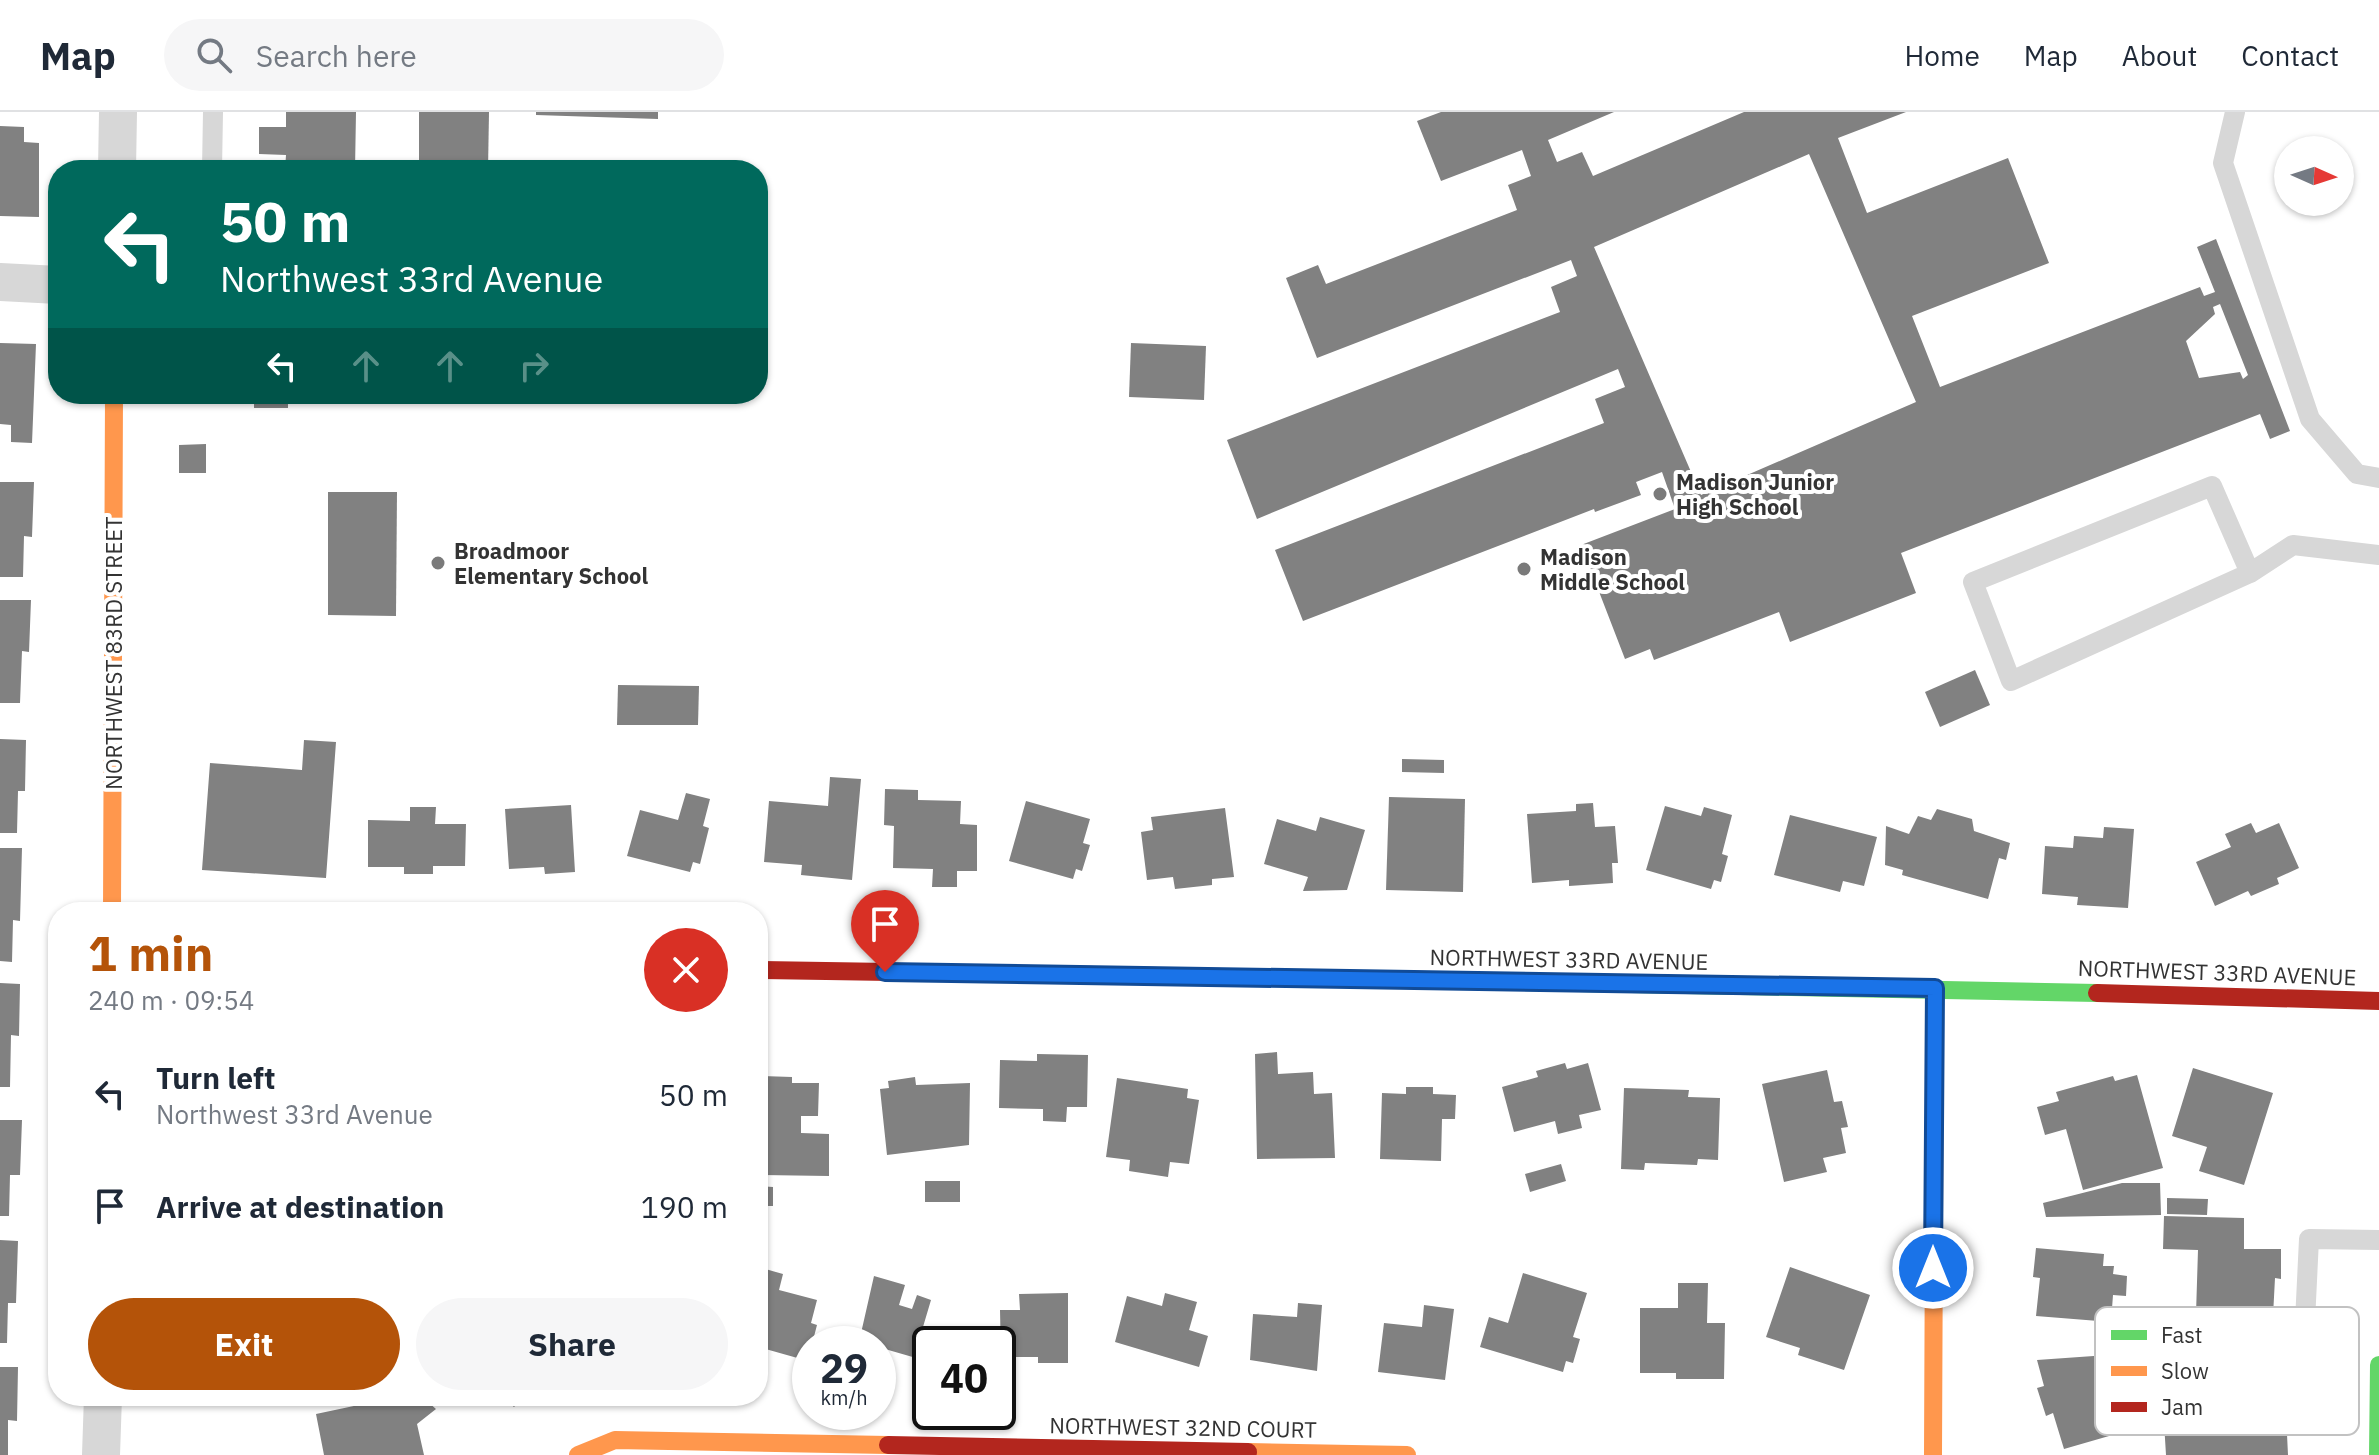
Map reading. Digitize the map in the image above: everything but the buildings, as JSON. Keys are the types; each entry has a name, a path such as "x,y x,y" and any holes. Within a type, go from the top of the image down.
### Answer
{"street":[{"path":"117,160 118,112"},
{"path":"0,282 48,284"},
{"name":"NORTHWEST 83RD STREET","path":"112,902 114,404"},
{"name":"NORTHWEST 33RD AVENUE","path":"768,970 1935,988 2379,1001"},
{"path":"1933,1455 1935,988"},
{"path":"2378,1455 2379,1365"},
{"path":"101,1455 103,1406"},
{"name":"NORTHWEST 32ND COURT","path":"578,1455 615,1440 1407,1455"}],"lane":[{"path":"212,160 213,112"},
{"path":"2235,112 2223,163 2310,419 2357,474 2379,478"},
{"path":"2250,573 2212,486 1973,582 2011,681 2250,573 2293,545 2379,555"},
{"path":"2306,1307 2309,1239 2379,1240"}],"traffic: fast":[{"path":"1427,980 2097,993"},
{"path":"2378,1455 2379,1365"}],"traffic: slow":[{"path":"112,902 114,404"},
{"path":"1933,1455 1935,988"},
{"path":"578,1455 615,1440 888,1445"},
{"path":"1248,1452 1407,1455"}],"traffic: jam":[{"path":"768,970 1427,980"},
{"path":"2097,993 2379,1001"},
{"path":"888,1445 1248,1452"}],"place":[{"name":"Madison Junior High School","path":"1660,494"},
{"name":"Broadmoor Elementary School","path":"438,563"},
{"name":"Madison Middle School","path":"1524,569"}],"route":[{"path":"885,972 1935,988 1933,1268"}]}
